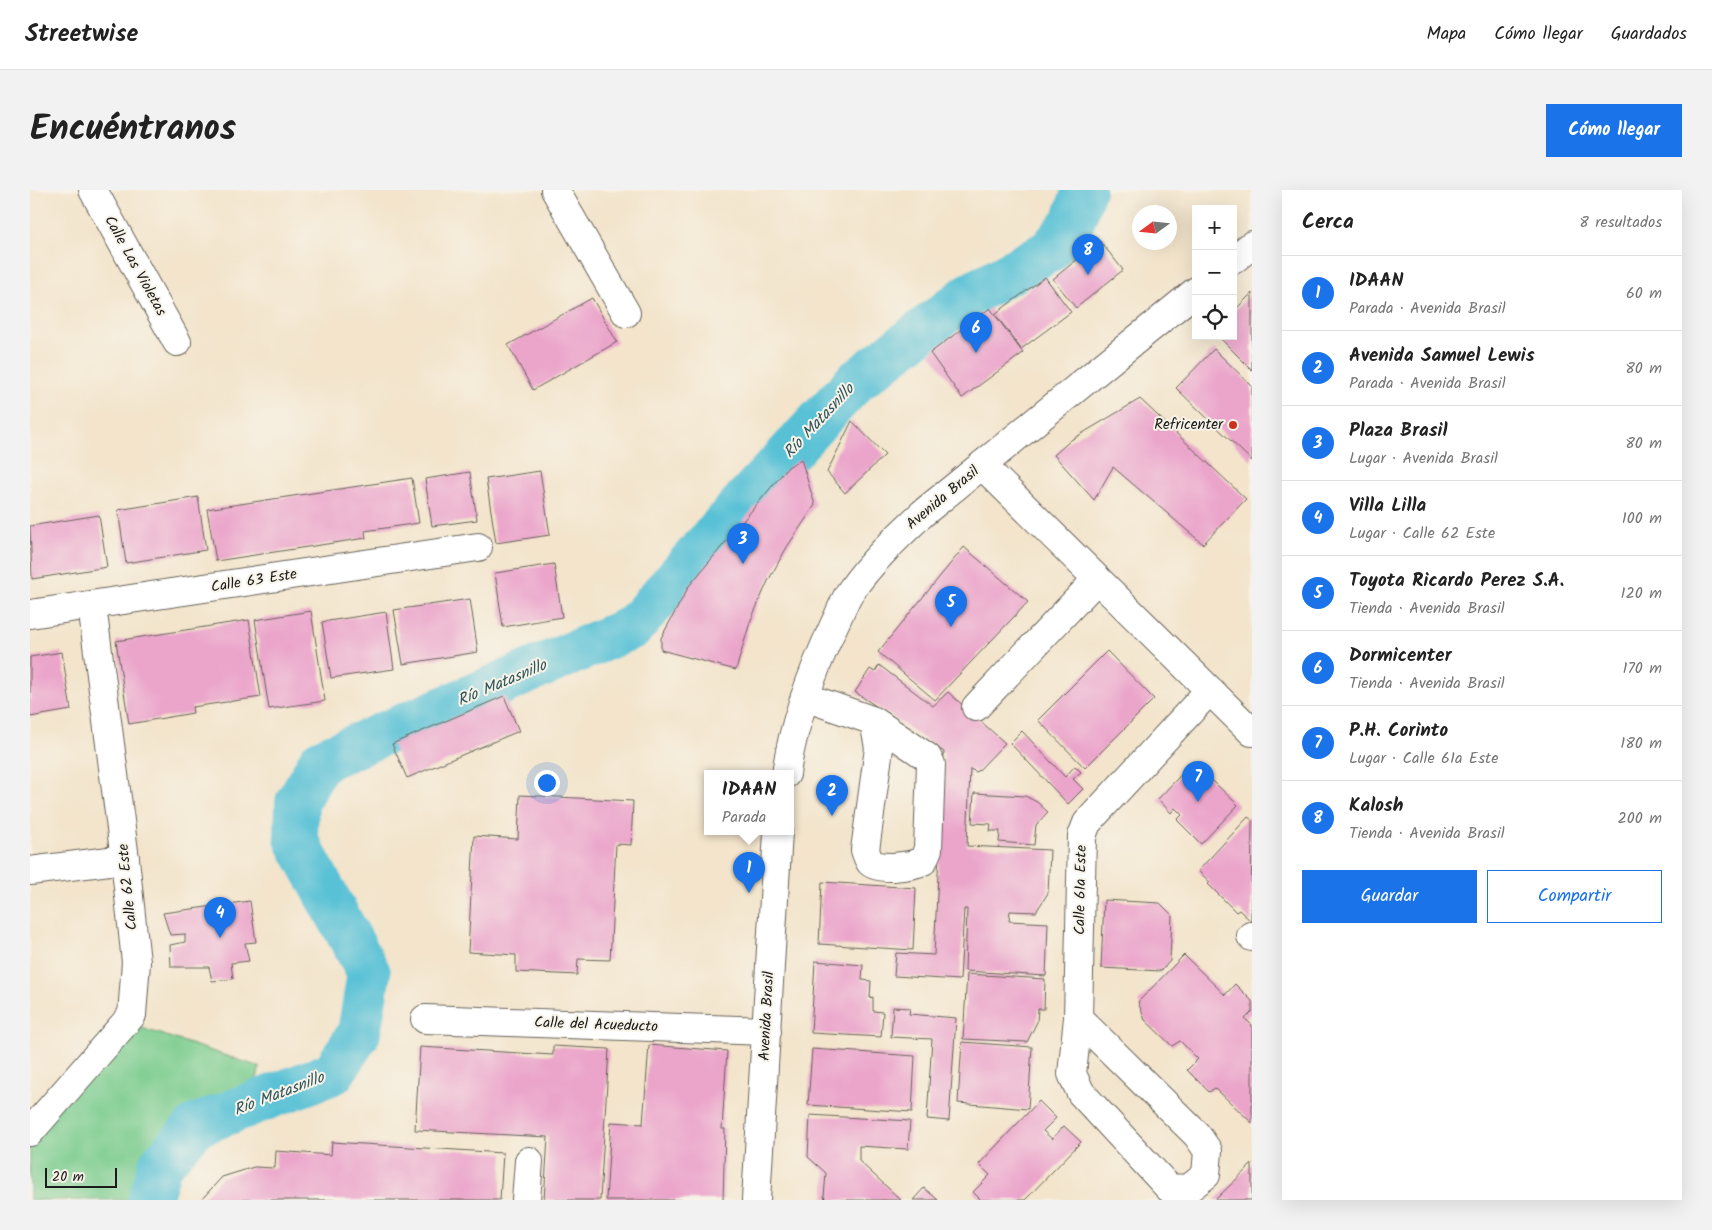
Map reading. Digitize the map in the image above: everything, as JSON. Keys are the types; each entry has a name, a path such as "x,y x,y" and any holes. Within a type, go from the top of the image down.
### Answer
{"street":[{"name":"Calle Las Violetas","path":"93,190 178,342"},
{"path":"555,190 626,313"},
{"path":"1237,257 1252,245"},
{"name":"Avenida Brasil","path":"787,770 789,753 805,697 849,592 893,541 923,513 1192,294"},
{"path":"982,465 1252,732"},
{"name":"Calle 63 Este","path":"30,614 478,547"},
{"path":"976,706 1097,579"},
{"name":"Calle 62 Este","path":"30,1132 132,1015 136,962 125,859 92,606"},
{"name":"Calle 61a Este","path":"1078,1018 1196,1135 1208,1151 1206,1175 1188,1189 1169,1188 1081,1093 1072,1074 1078,1018 1082,836 1087,823 1209,691"},
{"path":"805,697 874,722 927,757 931,764 928,849 923,861 912,866 879,866 870,862 865,850 879,748 874,722"},
{"name":"Avenida Brasil","path":"756,1200 778,835"},
{"path":"30,871 125,859"},
{"name":"Calle del Acueducto","path":"425,1020 767,1031"},
{"path":"526,1200 529,1161"}],"green space":[{"path":"139,1027 260,1067 247,1115 203,1132 169,1166 159,1200 30,1200 30,1132"}],"building":[{"path":"1100,241 1123,270 1076,308 1053,279"},
{"path":"1045,277 1071,312 1021,349 995,314"},
{"path":"1252,293 1252,370 1222,340 1237,340 1237,308"},
{"path":"592,298 617,342 533,390 508,345"},
{"path":"990,308 1023,353 962,398 930,353"},
{"name":"Refricenter","path":"1214,349 1252,386 1252,461 1176,388"},
{"path":"1140,399 1246,499 1203,544 1113,467 1094,500 1054,455 1071,440"},
{"path":"852,421 885,455 845,493 827,472"},
{"path":"801,459 815,505 787,547 768,581 750,622 736,670 661,650 661,638 689,586 788,467"},
{"path":"540,471 550,535 496,543 486,479"},
{"path":"470,472 477,520 432,526 425,479"},
{"path":"412,478 419,523 365,531 366,538 216,561 207,509"},
{"path":"198,497 206,550 126,563 118,510"},
{"path":"99,515 107,567 32,579 30,526"},
{"path":"964,547 1028,602 935,700 878,652"},
{"path":"554,564 562,617 503,627 495,573"},
{"path":"470,599 478,652 403,664 394,610"},
{"path":"311,611 325,701 269,709 255,620"},
{"path":"386,612 394,669 331,678 322,622"},
{"path":"249,620 261,697 192,707 193,713 129,724 116,641"},
{"path":"1107,651 1154,699 1085,768 1038,720"},
{"path":"62,652 71,710 30,717 30,657"},
{"path":"879,665 933,706 948,692 1005,743 977,772 970,769 967,846 1050,850 1048,893 1036,912 1010,911 1009,921 1048,923 1046,976 965,971 967,909 964,909 960,980 894,976 896,953 934,955 944,752 855,692 870,669 875,672"},
{"path":"504,696 519,731 407,778 392,744"},
{"path":"1022,731 1065,777 1075,766 1081,772 1073,779 1083,789 1068,804 1010,743"},
{"path":"1193,762 1238,805 1201,844 1177,820 1182,815 1175,808 1171,813 1158,799"},
{"path":"974,793 1025,796 1037,802 1048,812 1036,825 1034,845 999,842 1000,831 990,831 991,824 972,823"},
{"path":"520,795 633,801 631,845 616,844 610,960 578,959 577,975 516,972 516,955 468,952 474,836 518,839"},
{"path":"1248,817 1252,820 1251,921 1239,910 1236,912 1208,884 1210,882 1198,871"},
{"path":"822,882 916,888 913,950 819,944"},
{"path":"1104,900 1160,903 1172,915 1170,961 1161,971 1101,968"},
{"path":"250,901 256,942 245,943 249,961 231,963 233,979 212,981 209,967 171,967 170,945 185,942 185,934 170,935 163,913"},
{"path":"1184,955 1225,995 1235,984 1252,1001 1252,1012 1245,1019 1252,1025 1252,1123 1215,1088 1209,1092 1187,1070 1198,1059 1180,1041 1172,1046 1145,1020 1138,1002"},
{"path":"815,961 863,965 862,980 871,981 870,998 873,997 873,1011 883,1012 881,1037 811,1033"},
{"path":"967,974 1045,979 1044,1009 1038,1009 1037,1022 1027,1042 963,1039"},
{"path":"893,1007 910,1008 909,1014 956,1018 949,1121 927,1119 932,1039 891,1037"},
{"path":"962,1042 1032,1047 1028,1109 958,1103"},
{"path":"649,1045 727,1051 722,1129 725,1129 723,1200 606,1200 611,1122 643,1124"},
{"path":"553,1046 609,1049 600,1200 544,1200 548,1137 415,1130 420,1047 553,1055"},
{"path":"812,1049 915,1056 912,1112 808,1105"},
{"path":"1039,1101 1056,1118 1043,1131 1052,1139 1064,1126 1081,1142 1025,1200 981,1200 973,1192 990,1175 979,1164"},
{"path":"810,1115 910,1121 908,1149 859,1146 859,1161 901,1200 827,1200 824,1197 826,1173 808,1157"},
{"path":"332,1142 503,1153 500,1200 201,1200 222,1177 254,1167 275,1168 276,1151 331,1155"},
{"path":"1252,1164 1252,1200 1215,1200"},
{"path":"924,1188 938,1200 913,1200"}],"waterway":[{"name":"Río Matasnillo","path":"150,1200 160,1165 197,1125 333,1073 359,1033 369,973 296,839 297,802 320,761 633,627 743,502 856,381 969,295 1049,251 1073,222 1084,190"}],"place":[{"name":"Kalosh","path":"1088,275"},
{"name":"Dormicenter","path":"976,353"},
{"name":"Refricenter","path":"1233,425"},
{"name":"Plaza Brasil","path":"743,564"},
{"name":"Toyota Ricardo Perez S.A.","path":"951,627"},
{"name":"P.H. Corinto","path":"1198,802"},
{"name":"Avenida Samuel Lewis","path":"832,816"},
{"name":"IDAAN","path":"749,893"},
{"name":"Villa Lilla","path":"220,938"}]}
